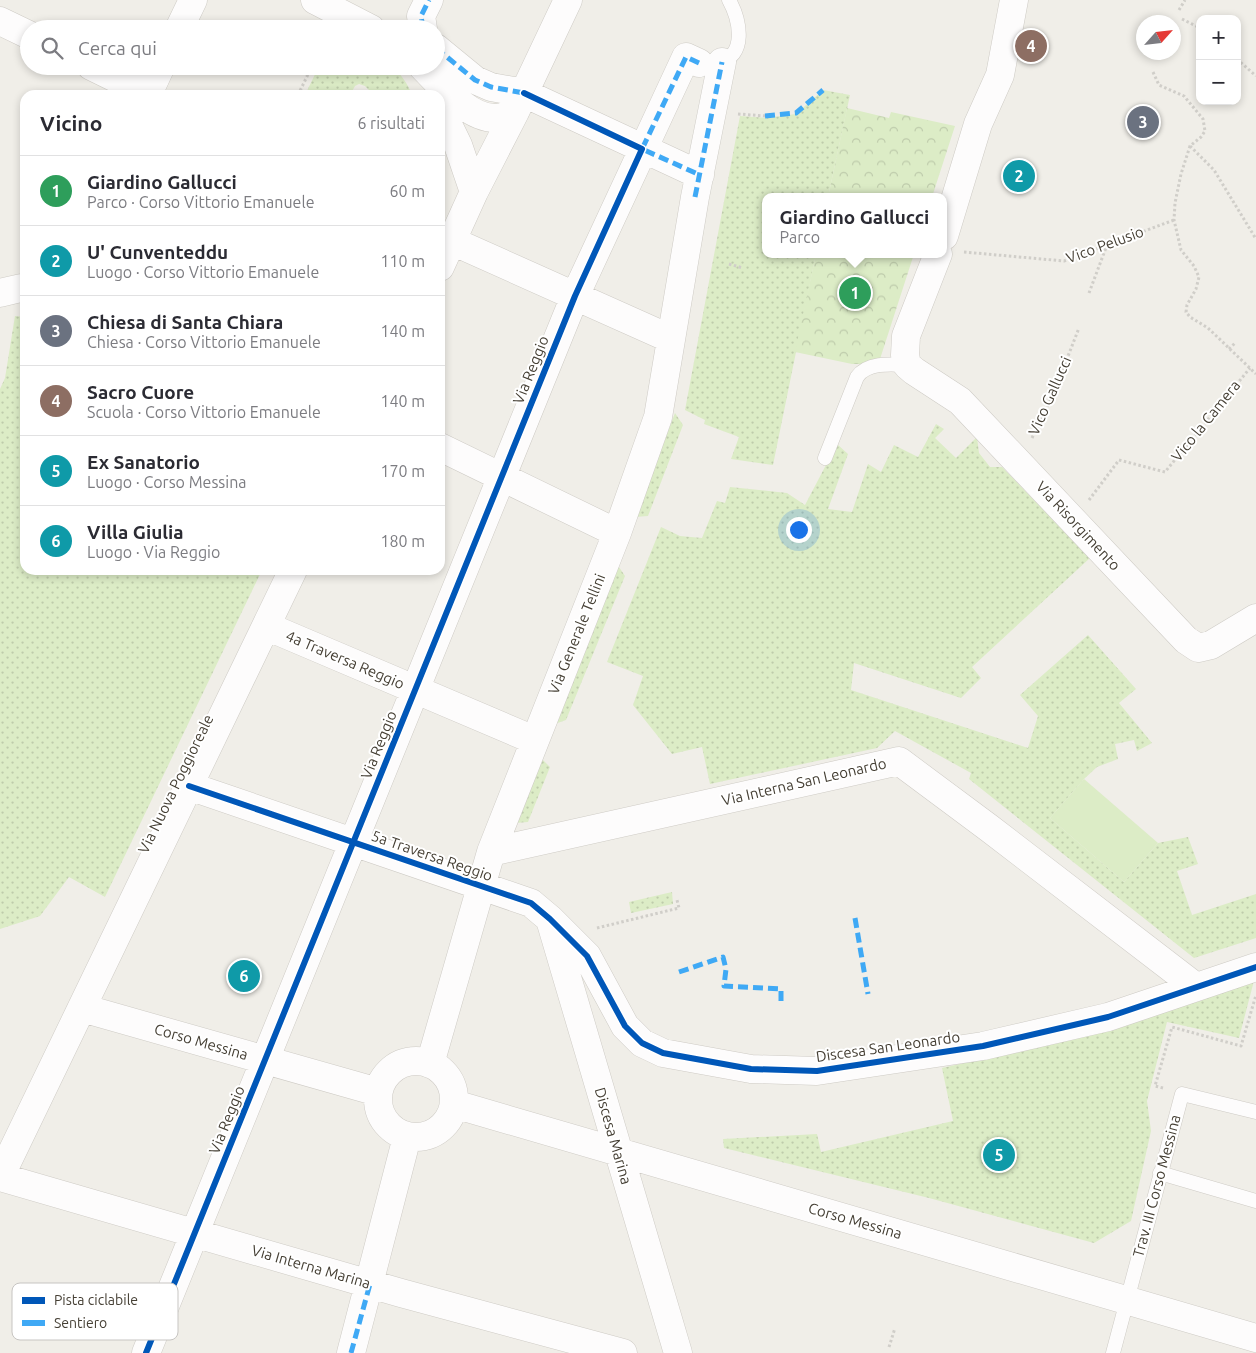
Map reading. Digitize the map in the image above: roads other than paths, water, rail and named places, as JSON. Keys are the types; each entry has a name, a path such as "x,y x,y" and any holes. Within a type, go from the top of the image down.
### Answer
{"street":[{"path":"0,10 5,0"},
{"path":"183,20 193,0"},
{"path":"315,0 354,20"},
{"path":"422,20 421,16 429,0"},
{"path":"445,256 474,192 520,102 568,0"},
{"path":"948,248 978,124 1000,75 1014,0"},
{"path":"0,21 20,31"},
{"path":"445,55 475,80 520,102 642,149 697,186"},
{"name":"Via Reggio","path":"175,1283 575,296 686,57 711,63"},
{"name":"Via Generale Tellini","path":"430,1064 491,852 617,533 658,416 697,186 711,63"},
{"path":"109,75 138,90"},
{"path":"150,90 157,75"},
{"path":"421,75 430,90"},
{"path":"431,75 466,108 480,115 497,118 520,102"},
{"path":"445,118 458,145 474,192"},
{"path":"452,241 671,339"},
{"path":"907,364 904,354 906,336 943,258"},
{"name":"Via Risorgimento","path":"907,364 914,371 960,401 1186,640 1198,648 1211,645 1256,618"},
{"path":"445,450 617,533"},
{"name":"Via Nuova Poggioreale","path":"0,1177 292,575"},
{"name":"4a Traversa Reggio","path":"266,626 534,740"},
{"name":"Via Interna San Leonardo","path":"491,852 899,761 1196,987"},
{"name":"5a Traversa Reggio","path":"189,786 531,904 550,919"},
{"name":"Discesa San Leonardo","path":"550,919 587,956 626,1026 642,1043 663,1053 751,1069 817,1072 983,1046 1108,1017 1256,968"},
{"name":"Discesa Marina","path":"550,919 678,1353"},
{"name":"Corso Messina","path":"82,1008 378,1092"},
{"path":"408,1062 430,1064 448,1078 454,1096 454,1104 448,1122 438,1131 424,1137 407,1137 399,1134 388,1126 381,1114 378,1092 381,1084 393,1068 408,1062"},
{"name":"Corso Messina","path":"454,1104 1256,1338"},
{"path":"352,1353 407,1137"},
{"name":"Via Interna Marina","path":"0,1177 370,1284 623,1353"},
{"name":"Via Reggio","path":"146,1353 151,1340"}],"lane":[{"path":"711,63 729,58 737,49 740,33 734,9 729,0"},
{"path":"825,458 860,372 881,365 907,364"},
{"name":"Trav. III Corso Messina","path":"1113,1353 1182,1094 1256,1112"},
{"path":"1160,1173 1256,1202"}],"place":[{"name":"Sacro Cuore","path":"1031,46"},
{"name":"Chiesa di Santa Chiara","path":"1143,122"},
{"name":"U' Cunventeddu","path":"1019,176"},
{"name":"Giardino Gallucci","path":"855,293"},
{"name":"Villa Giulia","path":"244,976"},
{"name":"Ex Sanatorio","path":"999,1155"}]}
